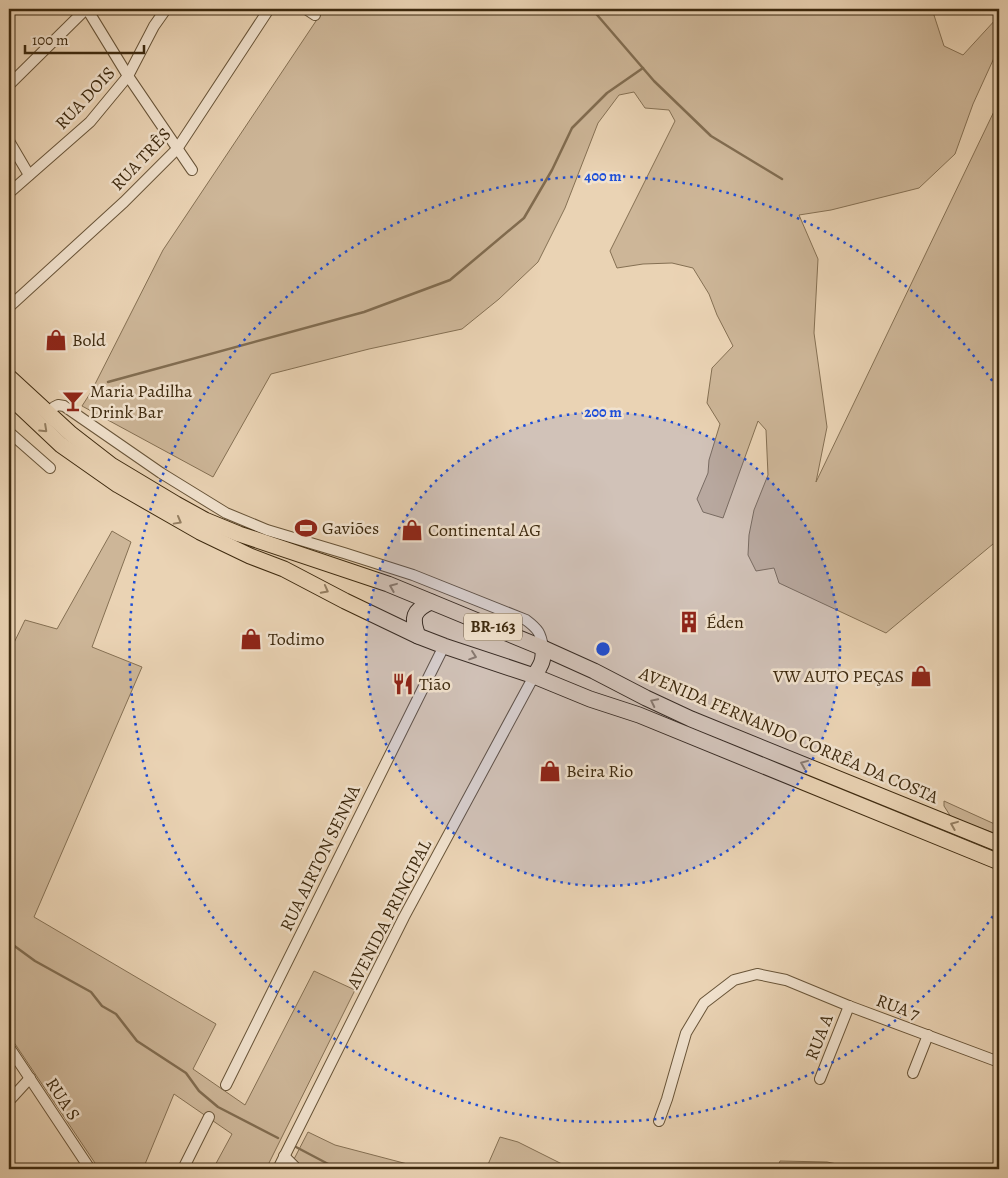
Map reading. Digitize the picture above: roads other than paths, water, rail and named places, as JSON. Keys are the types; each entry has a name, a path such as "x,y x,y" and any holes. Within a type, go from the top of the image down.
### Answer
{"highway":[{"name":"AVENIDA FERNANDO CORRÊA DA COSTA","path":"9,377 71,434 111,465 205,520 239,534 388,584 543,648 691,719 999,844"},
{"name":"AVENIDA FERNANDO CORRÊA DA COSTA","path":"9,396 61,445 118,485 170,516 250,556 284,569 418,636 639,715 999,862"},
{"path":"418,636 413,620 421,607 431,602"},
{"path":"534,676 544,658 543,648"}],"street":[{"path":"9,85 86,9 128,76 192,170"},
{"name":"RUA DOIS","path":"9,193 90,122 128,76 154,26 166,9"},
{"name":"RUA TRÊS","path":"9,307 124,202 177,149 269,9"},
{"path":"306,9 315,15"},
{"path":"9,141 29,175"},
{"path":"48,414 54,407 58,405 64,406 161,473 226,513 266,530 413,574 526,620 542,636 543,648"},
{"path":"9,432 50,468"},
{"path":"338,568 344,553"},
{"name":"RUA AIRTON SENNA","path":"226,1085 444,646"},
{"name":"AVENIDA PRINCIPAL","path":"278,1169 404,918 534,676"},
{"name":"RUA 7","path":"659,1121 686,1033 704,1004 734,980 757,974 786,980 849,1006 999,1062"},
{"name":"RUA A","path":"820,1079 849,1006"},
{"path":"913,1073 928,1035"},
{"name":"RUA S","path":"9,1048 90,1169"},
{"path":"9,1101 30,1078"},
{"path":"183,1169 209,1117"},
{"path":"284,1156 297,1169"}],"waterway":[{"path":"592,9 654,81 711,136 782,179"},
{"path":"108,382 364,312 450,280 524,218 552,170 572,128 607,93 643,68"},
{"path":"9,942 35,961 91,992 102,1006 116,1014 137,1041 186,1073 199,1091 218,1107 278,1138"},
{"path":"296,1147 332,1166 359,1167 363,1169"}],"place":[{"name":"Bold","path":"56,340"},
{"name":"Maria Padilha Drink Bar","path":"73,401"},
{"name":"Gaviões","path":"306,528"},
{"name":"Continental AG","path":"412,530"},
{"name":"Éden","path":"689,622"},
{"name":"Todimo","path":"251,639"},
{"name":"VW AUTO PEÇAS","path":"921,676"},
{"name":"Tião","path":"403,684"},
{"name":"Beira Rio","path":"550,771"}]}
